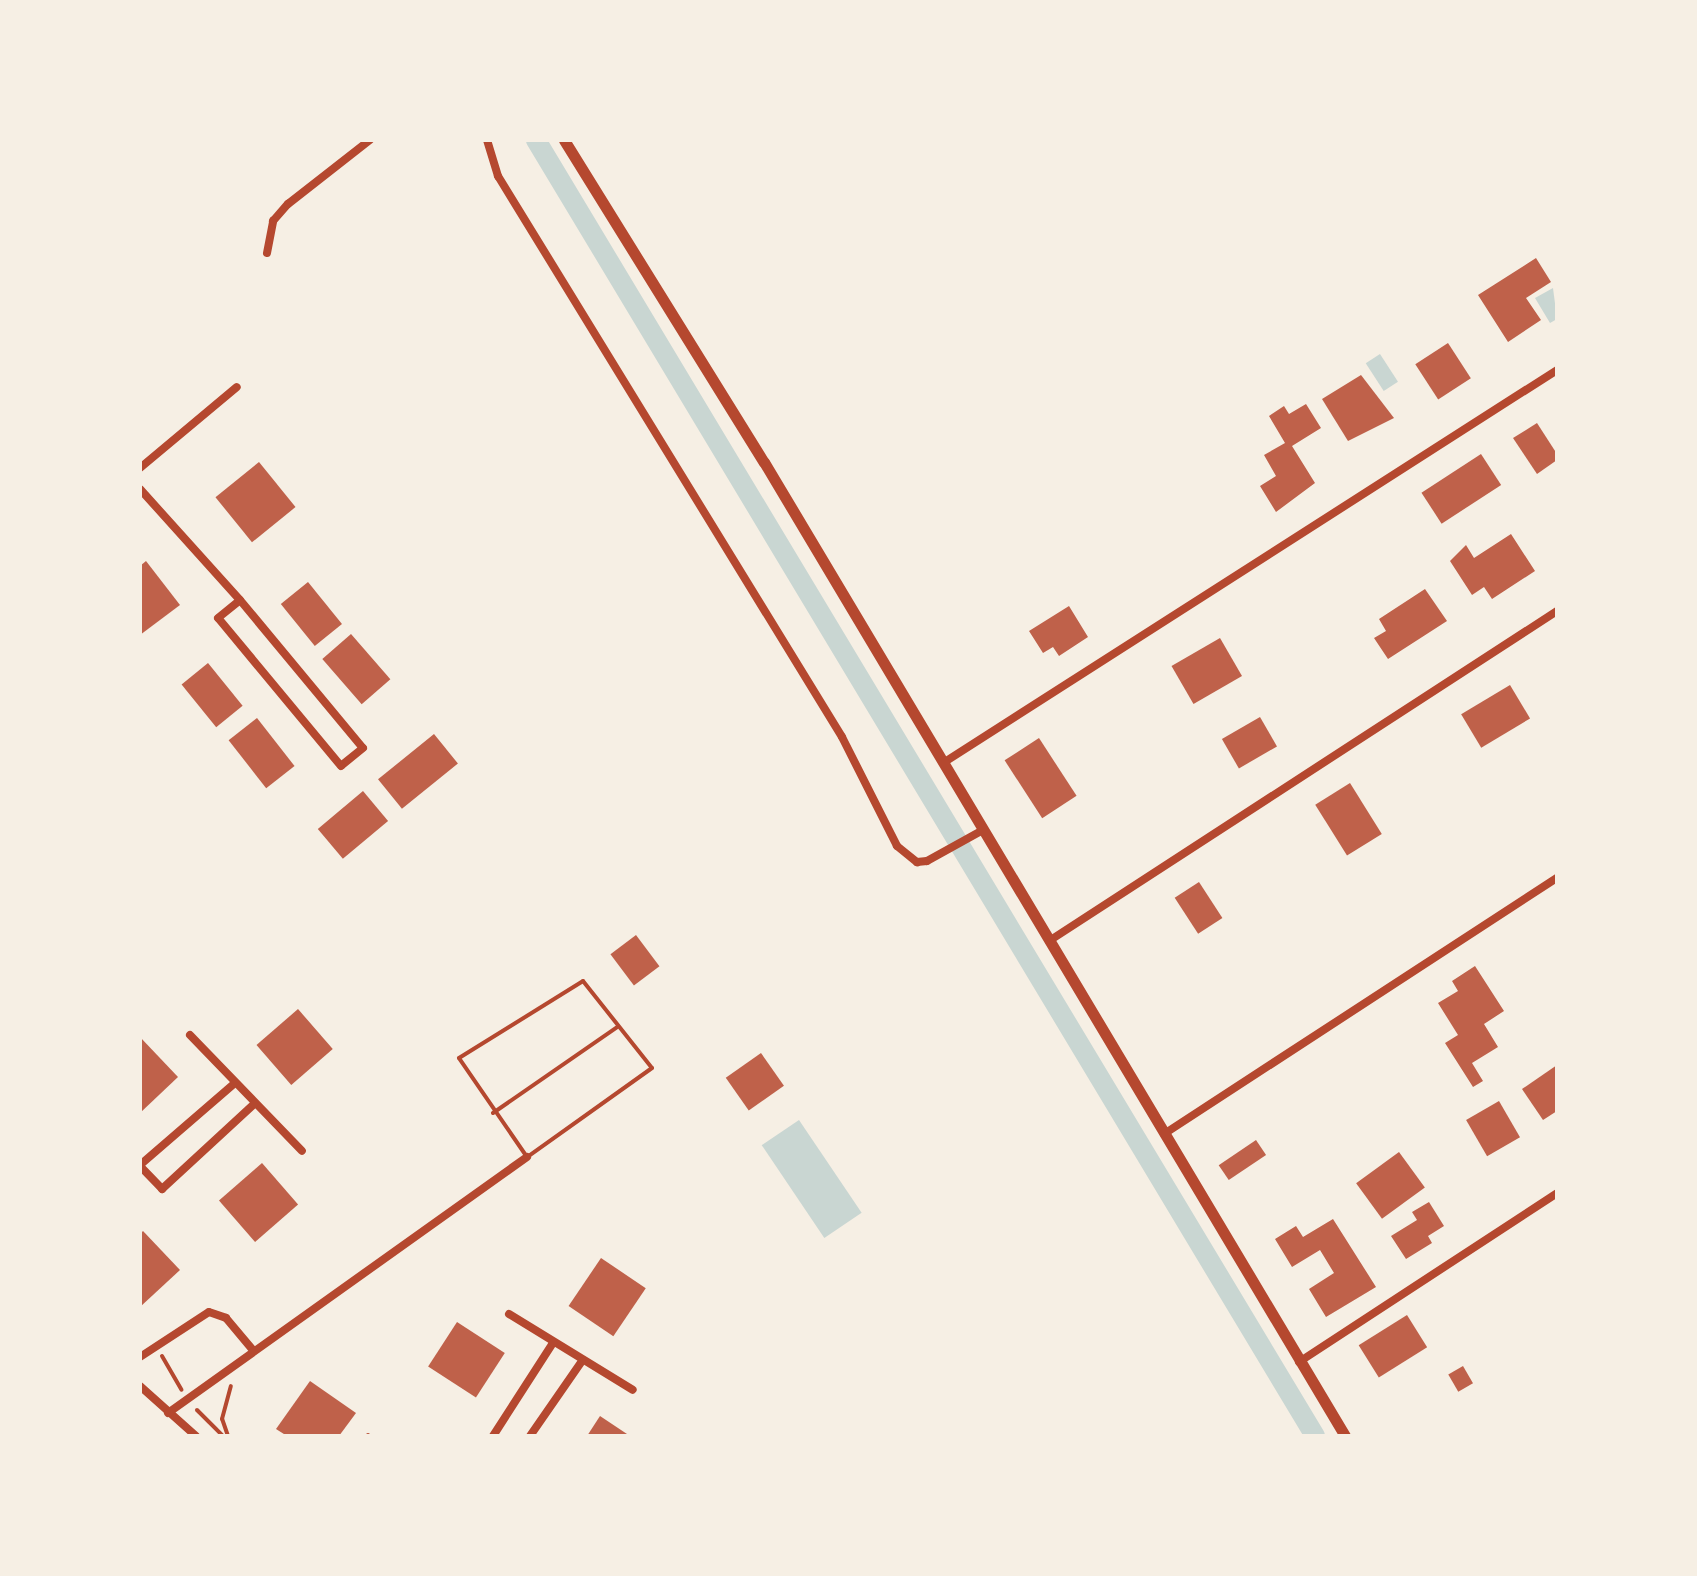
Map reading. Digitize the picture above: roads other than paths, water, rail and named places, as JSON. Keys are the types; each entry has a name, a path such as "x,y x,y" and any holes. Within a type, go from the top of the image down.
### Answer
{"street":[{"path":"267,253 273,221 370,140"},
{"path":"487,140 498,176 842,737 897,846 917,862 939,856 983,830"},
{"path":"564,140 943,763 1345,1436"},
{"path":"943,763 1557,370"},
{"path":"140,468 237,387"},
{"path":"140,489 240,600 363,748 341,766 218,618 240,600"},
{"path":"1049,941 1557,611"},
{"path":"1164,1134 1557,878"},
{"path":"190,1035 302,1151"},
{"path":"235,1083 140,1165 162,1189 254,1104"},
{"path":"168,1413 252,1349 527,1157"},
{"path":"1299,1362 1557,1193"},
{"path":"140,1357 209,1312 226,1318 252,1349"},
{"path":"509,1314 633,1390"},
{"path":"493,1436 553,1343"},
{"path":"530,1436 582,1361"},
{"path":"140,1386 196,1436"}],"lane":[{"path":"583,981 652,1068 527,1157 493,1113 459,1058 583,981"},
{"path":"493,1113 617,1027"}],"waterway":[{"path":"536,140 1315,1436"}]}
